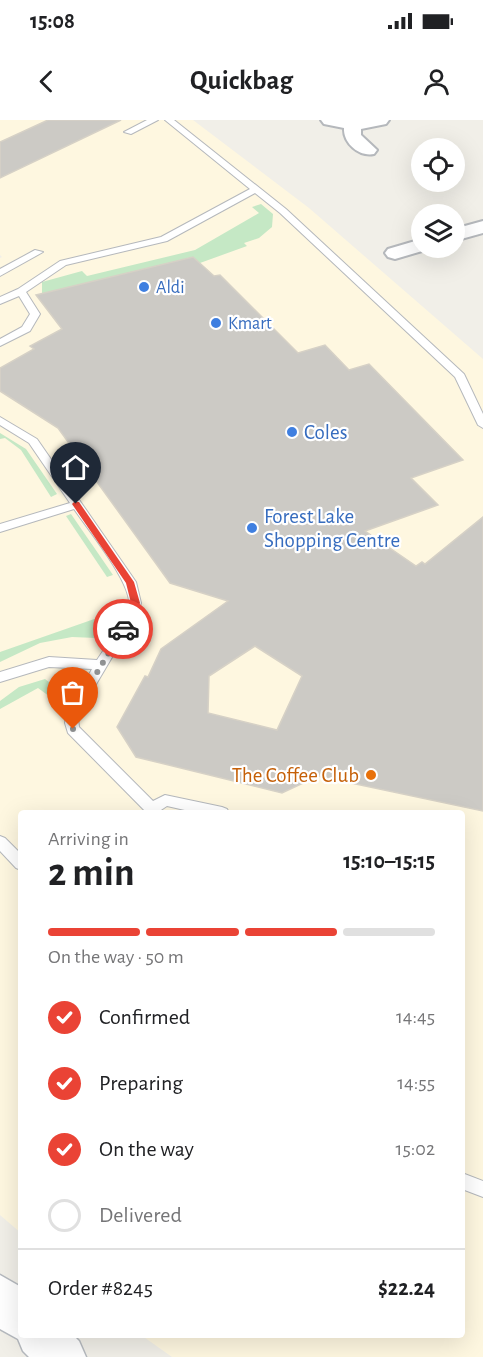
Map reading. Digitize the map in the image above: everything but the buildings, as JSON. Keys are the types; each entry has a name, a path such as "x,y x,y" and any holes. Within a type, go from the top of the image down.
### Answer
{"main road":[{"path":"0,1298 18,1315"},
{"path":"42,1338 63,1357"}],"street":[{"path":"330,120 353,125 380,120"},
{"path":"353,125 352,137 368,150"},
{"path":"465,232 482,228"},
{"path":"395,253 411,248"}],"lane":[{"path":"128,132 154,120"},
{"path":"169,120 283,211 460,376 477,405 483,425"},
{"path":"0,301 21,291 63,263 164,239 256,189"},
{"path":"0,273 38,252"},
{"path":"0,343 26,328 35,314 21,291"},
{"path":"0,420 33,441 130,582 135,603 131,615 70,718 70,724 153,810"},
{"path":"0,528 76,504"},
{"path":"0,677 49,662 100,665"},
{"path":"0,689 20,672"},
{"path":"155,810 165,800 184,802 212,810"},
{"path":"0,842 18,861"},
{"path":"465,1182 483,1189"}],"shaded area":[{"path":"0,120 193,120 309,208 483,359 483,1357 172,1357 145,1338 465,1338 465,810 18,810 18,1230 0,1215 0,258 2,257 0,255"}],"green space":[{"path":"261,204 273,214 272,227 259,238 244,243 247,246 200,263 42,294 42,282 82,271 87,276 195,250 259,213 252,207"},
{"path":"0,433 26,449 57,494 51,497 21,450 5,438 0,439"},
{"path":"71,514 113,575 107,577 66,516"},
{"path":"120,610 105,632 96,638 72,637 40,643 0,662 0,652"},
{"path":"45,679 62,692 53,699 38,688 0,709 0,701 19,687"}],"way so far":[{"path":"73,729 70,718 123,629"}],"place":[{"name":"Aldi","path":"144,287"},
{"name":"Kmart","path":"216,323"},
{"name":"Coles","path":"292,432"},
{"name":"Forest Lake Shopping Centre","path":"252,528"},
{"name":"The Coffee Club","path":"371,775"}],"route":[{"path":"76,504 130,582 135,603 123,629"}]}
